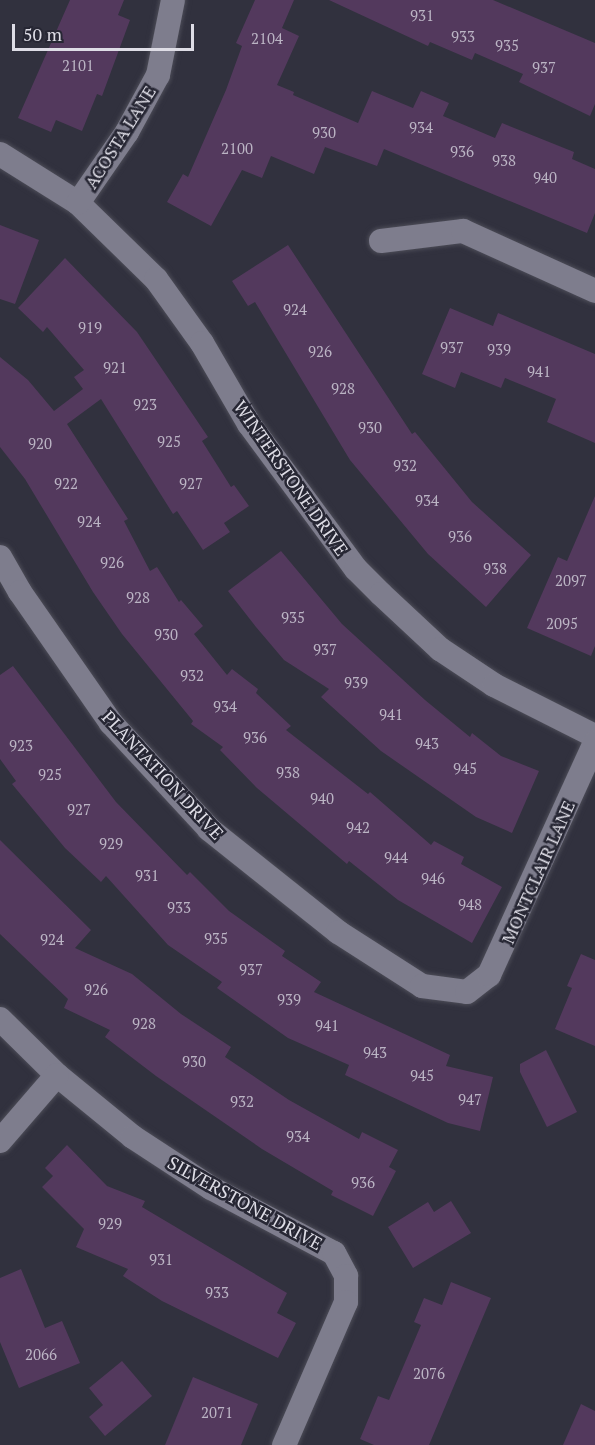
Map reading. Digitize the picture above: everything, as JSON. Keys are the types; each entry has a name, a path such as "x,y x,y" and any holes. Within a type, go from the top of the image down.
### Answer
{"street":[{"name":"ACOSTA LANE","path":"78,203 127,132 158,75 172,0"},
{"name":"WINTERSTONE DRIVE","path":"0,154 78,203 156,279 202,343 249,424 356,569 440,649 494,685 595,736"},
{"path":"381,241 463,231 595,291"},
{"name":"PLANTATION DRIVE","path":"0,556 20,592 111,723 209,829 338,932 422,986 467,992"},
{"name":"MONTCLAIR LANE","path":"467,992 489,975 503,950 595,742"},
{"name":"SILVERSTONE DRIVE","path":"0,1019 57,1075 134,1137 211,1188 334,1253 346,1276 346,1302 284,1445"},
{"path":"0,1141 57,1075"}],"building":[{"path":"70,0 124,0 118,15 130,20 102,96 97,94 82,131 56,120 51,132 18,118"},
{"path":"255,0 294,0 282,28 299,36 277,85 294,92 293,95 358,123 372,91 413,108 421,91 449,103 443,116 495,138 502,123 574,152 572,159 595,169 595,213 587,233 384,149 377,166 325,147 314,174 271,156 262,178 242,170 211,226 167,202 183,174 188,177 226,90 242,46 236,43"},
{"path":"329,0 493,0 595,43 595,104 590,116 519,82 523,74 475,53 472,60 430,42 428,46"},
{"path":"0,225 39,240 15,304 0,299"},
{"path":"288,245 412,434 415,432 472,502 531,555 486,607 428,554 350,460 255,302 248,306 232,281"},
{"path":"65,258 137,332 208,437 202,441 231,487 234,485 249,506 224,523 230,532 203,550 177,511 173,514 101,399 67,424 128,519 124,521 150,571 157,567 179,602 181,600 203,626 194,634 227,675 232,669 258,689 256,693 291,726 286,730 368,794 370,792 431,845 434,841 464,857 461,864 502,887 472,943 398,900 349,861 347,864 257,788 220,750 223,747 191,724 193,721 122,634 93,592 25,479 0,447 0,357 28,380 54,411 83,389 74,377 84,370 47,327 43,332 18,308"},
{"path":"450,308 493,326 498,313 595,354 595,443 547,422 556,399 505,378 501,388 461,372 455,388 422,374"},
{"path":"595,496 595,646 591,656 527,628 558,557 567,561"},
{"path":"281,551 342,624 425,700 470,737 472,733 501,756 539,771 512,833 476,817 381,751 321,697 329,689 284,660 256,627 228,591"},
{"path":"13,666 116,802 187,875 190,872 229,911 285,951 282,956 321,982 314,992 450,1055 446,1066 493,1077 480,1131 448,1123 345,1075 349,1065 288,1038 217,988 222,982 168,945 106,876 101,882 65,848 12,784 16,781 0,759 0,675"},
{"path":"0,840 91,930 75,948 132,974 181,1014 231,1047 225,1057 289,1100 359,1139 362,1132 398,1150 389,1167 396,1171 373,1216 331,1195 333,1191 262,1149 156,1076 105,1037 110,1030 64,1008 68,999 0,934"},
{"path":"581,954 595,960 595,1046 555,1029 572,988 567,986"},
{"path":"546,1050 577,1112 547,1127 520,1072 520,1064"},
{"path":"67,1145 107,1186 145,1201 142,1207 287,1293 277,1313 296,1323 278,1358 162,1301 123,1276 128,1269 76,1247 84,1229 42,1187 53,1176 45,1168"},
{"path":"451,1201 471,1233 413,1268 388,1227 428,1202 434,1212"},
{"path":"21,1269 45,1328 62,1321 80,1363 19,1388 0,1342 0,1278"},
{"path":"451,1282 491,1298 429,1445 374,1445 360,1439 378,1396 389,1400 421,1325 414,1322 424,1298 442,1305"},
{"path":"122,1361 152,1396 105,1436 89,1417 103,1405 89,1388"},
{"path":"193,1377 258,1404 241,1445 165,1445"},
{"path":"581,1404 595,1411 595,1445 563,1445"}]}
